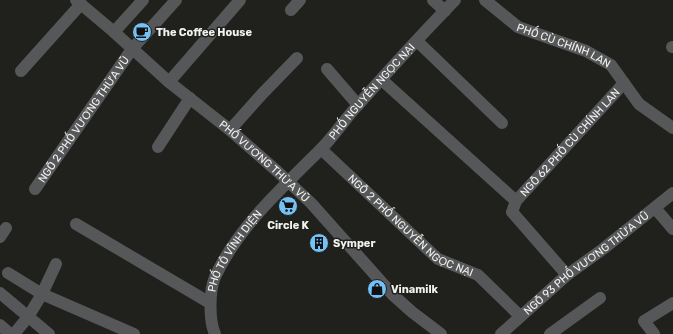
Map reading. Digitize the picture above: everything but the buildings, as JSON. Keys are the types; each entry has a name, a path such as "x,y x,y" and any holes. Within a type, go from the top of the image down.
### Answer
{"street":[{"path":"114,32 142,0"},
{"name":"NGÕ 2 PHỐ VƯƠNG THỪA VŨ","path":"35,190 132,49 176,0"},
{"path":"169,82 240,0"},
{"path":"291,10 300,0"},
{"path":"433,0 445,11"},
{"name":"PHỐ NGUYỄN NGỌC NẠI","path":"288,181 321,149 358,105 455,0"},
{"name":"PHỐ CÙ CHÍNH LAN","path":"485,0 518,27 586,51 611,66 639,104 673,128"},
{"path":"21,72 79,2"},
{"name":"PHỐ VƯƠNG THỪA VŨ","path":"79,2 169,82 230,130 288,181 311,203 393,295 412,312 441,334"},
{"path":"417,41 502,123"},
{"path":"230,130 297,58"},
{"path":"327,69 358,105"},
{"path":"382,80 516,201 512,212 567,275"},
{"name":"NGÕ 62 PHỐ CÙ CHÍNH LAN","path":"516,201 624,83"},
{"path":"158,147 190,98"},
{"name":"NGÕ 2 PHỐ NGUYỄN NGỌC NẠI","path":"321,149 438,260 478,275 520,316"},
{"name":"PHỐ TÔ VĨNH DIỆN","path":"215,334 212,326 210,303 214,279 239,235 288,181"},
{"name":"NGÕ 93 PHỐ VƯƠNG THỪA VŨ","path":"500,334 567,275 603,249 673,193"},
{"path":"655,208 673,229"},
{"path":"76,224 210,303"},
{"path":"14,334 28,317 42,294 56,264"},
{"path":"8,274 42,294 134,334"},
{"path":"0,293 50,334"},
{"path":"550,334 600,298"},
{"path":"654,334 644,321 673,303"},
{"path":"0,325 10,334"}],"place":[{"name":"The Coffee House","path":"142,32"},
{"name":"Circle K","path":"288,206"},
{"name":"Symper","path":"319,243"},
{"name":"Vinamilk","path":"377,289"}]}
